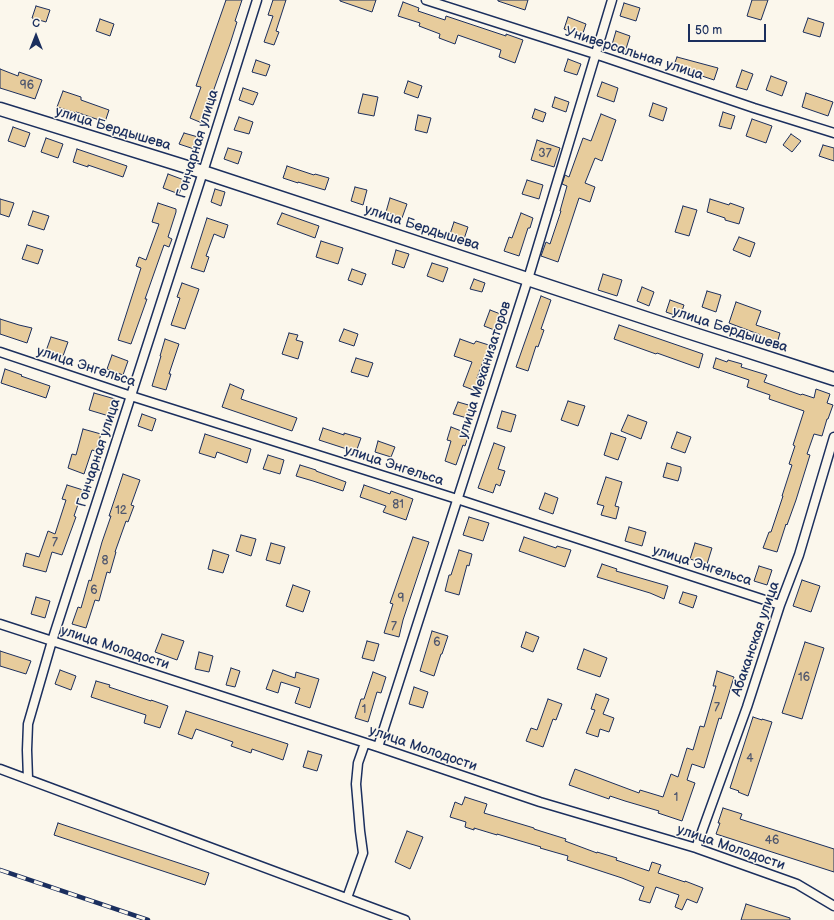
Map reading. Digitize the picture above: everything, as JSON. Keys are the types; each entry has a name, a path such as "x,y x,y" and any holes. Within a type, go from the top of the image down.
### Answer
{"street":[{"name":"Гончарная улица","path":"28,779 28,724 52,641 257,0"},
{"name":"Универсальная улица","path":"426,0 834,133"},
{"name":"улица Механизаторов","path":"378,747 528,279 612,0"},
{"name":"улица Бердышева","path":"0,109 203,172 834,379"},
{"name":"улица Энгельса","path":"0,352 131,396 457,499 780,605"},
{"name":"Абаканская улица","path":"696,848 747,707 780,605 799,555 834,437"},
{"name":"улица Молодости","path":"0,624 378,747 540,802 696,848 797,884 834,906"},
{"path":"347,898 362,853 356,784 358,763 365,743"},
{"path":"0,769 406,920"}],"building":[{"path":"226,0 242,0 235,21 237,22 230,44 202,123 190,118 201,87 196,86"},
{"path":"273,0 286,0 276,31 279,32 274,45 264,42 273,16 268,15"},
{"path":"340,0 376,0 372,12"},
{"path":"498,0 528,0 525,10"},
{"path":"752,0 768,0 761,20 747,16"},
{"path":"403,2 419,8 418,11 445,20 446,16 506,36 506,34 523,40 515,63 499,57 501,50 458,35 455,44 439,38 440,34 419,26 420,23 398,16"},
{"path":"624,3 640,8 636,21 620,16"},
{"path":"36,6 50,10 46,22 32,18"},
{"path":"568,17 586,24 582,36 564,29"},
{"path":"808,18 824,23 820,37 803,32"},
{"path":"100,19 114,24 110,36 96,31"},
{"path":"616,31 630,36 625,52 611,48"},
{"path":"677,57 718,68 714,80 673,68"},
{"path":"568,59 581,64 577,75 564,71"},
{"path":"256,60 270,65 266,76 252,72"},
{"path":"0,69 18,76 19,72 42,80 35,99 0,88"},
{"path":"742,70 753,74 747,90 736,87"},
{"path":"771,76 787,82 782,96 766,90"},
{"path":"408,81 422,86 418,98 404,93"},
{"path":"602,82 618,88 614,102 597,96"},
{"path":"243,88 258,93 253,105 239,100"},
{"path":"63,91 81,97 81,100 109,110 105,122 57,107"},
{"path":"806,93 833,102 828,116 802,107"},
{"path":"363,94 378,97 374,116 358,113"},
{"path":"555,97 569,102 566,112 552,107"},
{"path":"653,103 667,108 663,121 649,116"},
{"path":"535,109 546,113 543,122 532,118"},
{"path":"723,112 735,116 731,129 719,126"},
{"path":"601,114 616,120 602,161 595,158 585,183 595,187 590,202 579,198 558,262 541,256 546,242 550,244 561,211 567,186 562,184 565,175 569,177 583,138 591,141"},
{"path":"418,115 431,118 427,133 415,130"},
{"path":"239,117 253,122 249,134 234,130"},
{"path":"752,119 772,126 766,143 746,136"},
{"path":"13,127 30,133 25,147 8,141"},
{"path":"184,133 198,137 194,149 179,144"},
{"path":"791,134 801,141 792,152 783,145"},
{"path":"46,138 63,144 58,158 41,152"},
{"path":"537,140 560,148 554,167 531,160"},
{"path":"823,145 834,148 834,161 819,156"},
{"path":"228,148 242,152 238,164 224,159"},
{"path":"77,149 127,166 123,177 88,165 88,167 73,162"},
{"path":"287,166 314,175 329,178 325,190 283,178"},
{"path":"168,174 184,180 179,194 163,188"},
{"path":"527,180 543,185 539,199 522,194"},
{"path":"355,187 367,190 363,205 351,201"},
{"path":"215,189 225,192 221,206 211,202"},
{"path":"390,198 407,204 402,218 386,212"},
{"path":"0,199 14,203 9,217 0,214"},
{"path":"710,199 729,205 730,203 744,208 739,224 707,212"},
{"path":"158,203 176,209 168,237 172,239 169,247 164,245 131,344 118,340 141,268 136,266 139,257 146,260 159,224 152,222"},
{"path":"683,206 697,210 689,236 675,232"},
{"path":"33,211 49,216 44,230 28,225"},
{"path":"282,213 319,226 315,238 277,224"},
{"path":"521,213 533,218 530,228 528,228 519,256 504,251 509,237 512,238"},
{"path":"207,218 228,225 224,238 214,234 206,256 209,257 204,272 191,268"},
{"path":"454,222 468,227 464,239 450,234"},
{"path":"739,237 755,243 750,257 733,250"},
{"path":"321,241 343,248 338,264 316,257"},
{"path":"27,245 43,250 38,264 22,259"},
{"path":"396,250 409,254 404,268 392,264"},
{"path":"432,263 448,268 443,282 427,276"},
{"path":"352,269 366,274 362,285 348,280"},
{"path":"603,274 622,280 617,296 598,290"},
{"path":"474,279 485,283 482,292 470,289"},
{"path":"182,283 199,289 185,329 171,325 180,298 177,297"},
{"path":"642,287 654,292 649,306 637,301"},
{"path":"707,291 721,295 716,312 702,307"},
{"path":"541,296 551,300 541,329 544,330 538,347 536,346 528,371 516,367"},
{"path":"670,300 684,305 680,317 666,312"},
{"path":"736,302 761,311 756,325 780,333 776,347 759,341 761,335 729,323"},
{"path":"490,310 503,315 497,331 484,326"},
{"path":"0,319 32,328 27,343 0,334"},
{"path":"619,325 703,354 699,368 614,339"},
{"path":"344,329 358,334 354,346 339,341"},
{"path":"289,333 298,335 296,340 303,342 298,359 282,354"},
{"path":"51,337 68,342 63,356 46,351"},
{"path":"165,339 179,344 169,374 171,374 166,390 152,386"},
{"path":"460,339 474,344 476,341 492,346 487,360 484,359 477,378 480,379 476,391 463,386 472,362 454,356"},
{"path":"112,355 128,361 123,375 107,369"},
{"path":"356,358 373,363 368,377 351,372"},
{"path":"716,358 727,362 728,360 742,364 741,367 767,375 764,382 801,395 814,398 816,389 830,394 827,403 833,405 822,436 814,434 807,454 810,455 796,500 777,552 763,548 769,532 771,532 783,496 792,465 789,464 795,446 793,445 804,411 769,399 770,395 747,387 749,380 713,368"},
{"path":"5,369 50,386 46,398 1,383"},
{"path":"230,384 244,390 241,399 297,418 292,431 222,407"},
{"path":"94,393 115,399 109,416 89,410"},
{"path":"568,401 585,406 578,426 561,420"},
{"path":"458,402 472,406 467,418 453,414"},
{"path":"502,411 516,415 511,432 497,428"},
{"path":"142,414 156,419 152,431 138,426"},
{"path":"628,415 647,422 641,439 621,431"},
{"path":"451,427 469,434 465,446 463,445 456,465 445,461 451,441 447,440"},
{"path":"323,428 344,435 344,433 361,438 356,452 319,440"},
{"path":"83,429 101,434 96,451 92,450 84,474 68,468 72,454 76,455"},
{"path":"677,432 691,437 685,453 671,448"},
{"path":"611,433 626,438 618,460 604,455"},
{"path":"205,434 251,449 247,463 217,452 215,458 199,453"},
{"path":"378,441 395,447 391,457 375,452"},
{"path":"494,443 505,447 498,469 505,471 500,486 496,484 493,493 478,488"},
{"path":"268,455 284,460 280,474 263,469"},
{"path":"667,463 681,467 678,481 663,477"},
{"path":"300,465 346,482 343,491 296,476"},
{"path":"123,474 140,480 131,505 134,506 128,522 126,521 115,552 110,573 107,572 99,601 95,600 86,628 72,624 78,607 81,608 89,580 91,581 111,516 109,516"},
{"path":"606,477 622,482 615,506 619,507 616,519 601,515 604,506 597,504"},
{"path":"67,485 83,490 74,516 76,517 62,555 52,552 46,572 23,566 26,553 39,557 48,531 55,534 66,500 62,499"},
{"path":"364,485 390,494 391,491 413,499 406,520 383,512 386,506 360,497"},
{"path":"545,493 558,498 553,514 539,509"},
{"path":"469,517 489,523 483,541 463,535"},
{"path":"629,527 646,532 642,546 625,541"},
{"path":"241,535 256,539 251,556 236,551"},
{"path":"413,537 429,542 403,620 399,637 384,633 393,604 390,603"},
{"path":"524,537 556,548 557,546 571,550 565,567 519,551"},
{"path":"271,543 285,547 280,564 266,560"},
{"path":"695,543 712,548 707,564 690,559"},
{"path":"213,550 229,555 223,573 208,569"},
{"path":"459,550 472,554 469,566 467,565 459,595 445,591 449,575 451,575"},
{"path":"602,564 617,569 616,571 668,586 664,599 650,593 597,577"},
{"path":"759,566 772,570 767,585 754,581"},
{"path":"802,580 820,586 811,612 793,606"},
{"path":"293,585 310,591 303,612 286,606"},
{"path":"683,592 697,596 693,608 679,603"},
{"path":"36,597 50,601 45,618 31,614"},
{"path":"432,631 448,636 434,676 420,671"},
{"path":"526,632 539,637 533,652 521,647"},
{"path":"162,634 184,641 177,660 155,652"},
{"path":"367,641 379,644 374,661 362,658"},
{"path":"805,642 824,648 802,719 782,713"},
{"path":"584,649 607,658 600,677 577,669"},
{"path":"0,651 31,661 26,674 0,666"},
{"path":"199,652 213,656 209,672 195,669"},
{"path":"231,668 240,671 235,687 226,685"},
{"path":"60,670 76,676 71,690 55,684"},
{"path":"273,670 295,678 296,672 319,679 310,708 295,703 300,688 281,682 278,693 266,689"},
{"path":"717,671 734,677 721,719 719,718 704,768 692,764 687,780 695,783 682,821 658,813 659,811 610,796 609,799 569,785 575,769 639,793 640,790 663,797 671,774 678,777 687,748 693,750 700,726 704,727 716,686 713,686"},
{"path":"373,672 386,677 381,693 377,692 368,722 355,718 361,699 364,699"},
{"path":"96,681 110,685 109,687 168,706 160,728 144,723 146,715 91,697"},
{"path":"414,687 428,692 423,708 409,704"},
{"path":"596,694 609,699 603,714 614,718 609,732 600,729 598,737 586,733 595,710 591,709"},
{"path":"548,699 562,704 556,720 553,719 543,747 526,741 531,728 537,730"},
{"path":"186,711 288,744 283,760 252,749 251,753 231,746 233,742 196,729 192,739 178,734"},
{"path":"753,717 772,722 748,796 730,788"},
{"path":"308,751 322,755 317,771 303,767"},
{"path":"465,797 487,804 484,813 566,839 565,841 597,853 617,858 616,860 649,871 652,862 661,865 658,873 703,888 697,903 687,899 682,910 675,907 679,895 656,887 650,903 639,900 644,887 622,878 567,860 568,856 497,834 465,827 466,822 450,817 455,802 462,805"},
{"path":"723,808 742,814 740,819 834,849 834,872 716,834"},
{"path":"58,823 209,873 205,885 54,835"},
{"path":"407,831 423,837 410,869 395,862"},
{"path":"746,904 790,918 790,920 741,920"}],"railway":[{"path":"0,870 148,920"}]}
